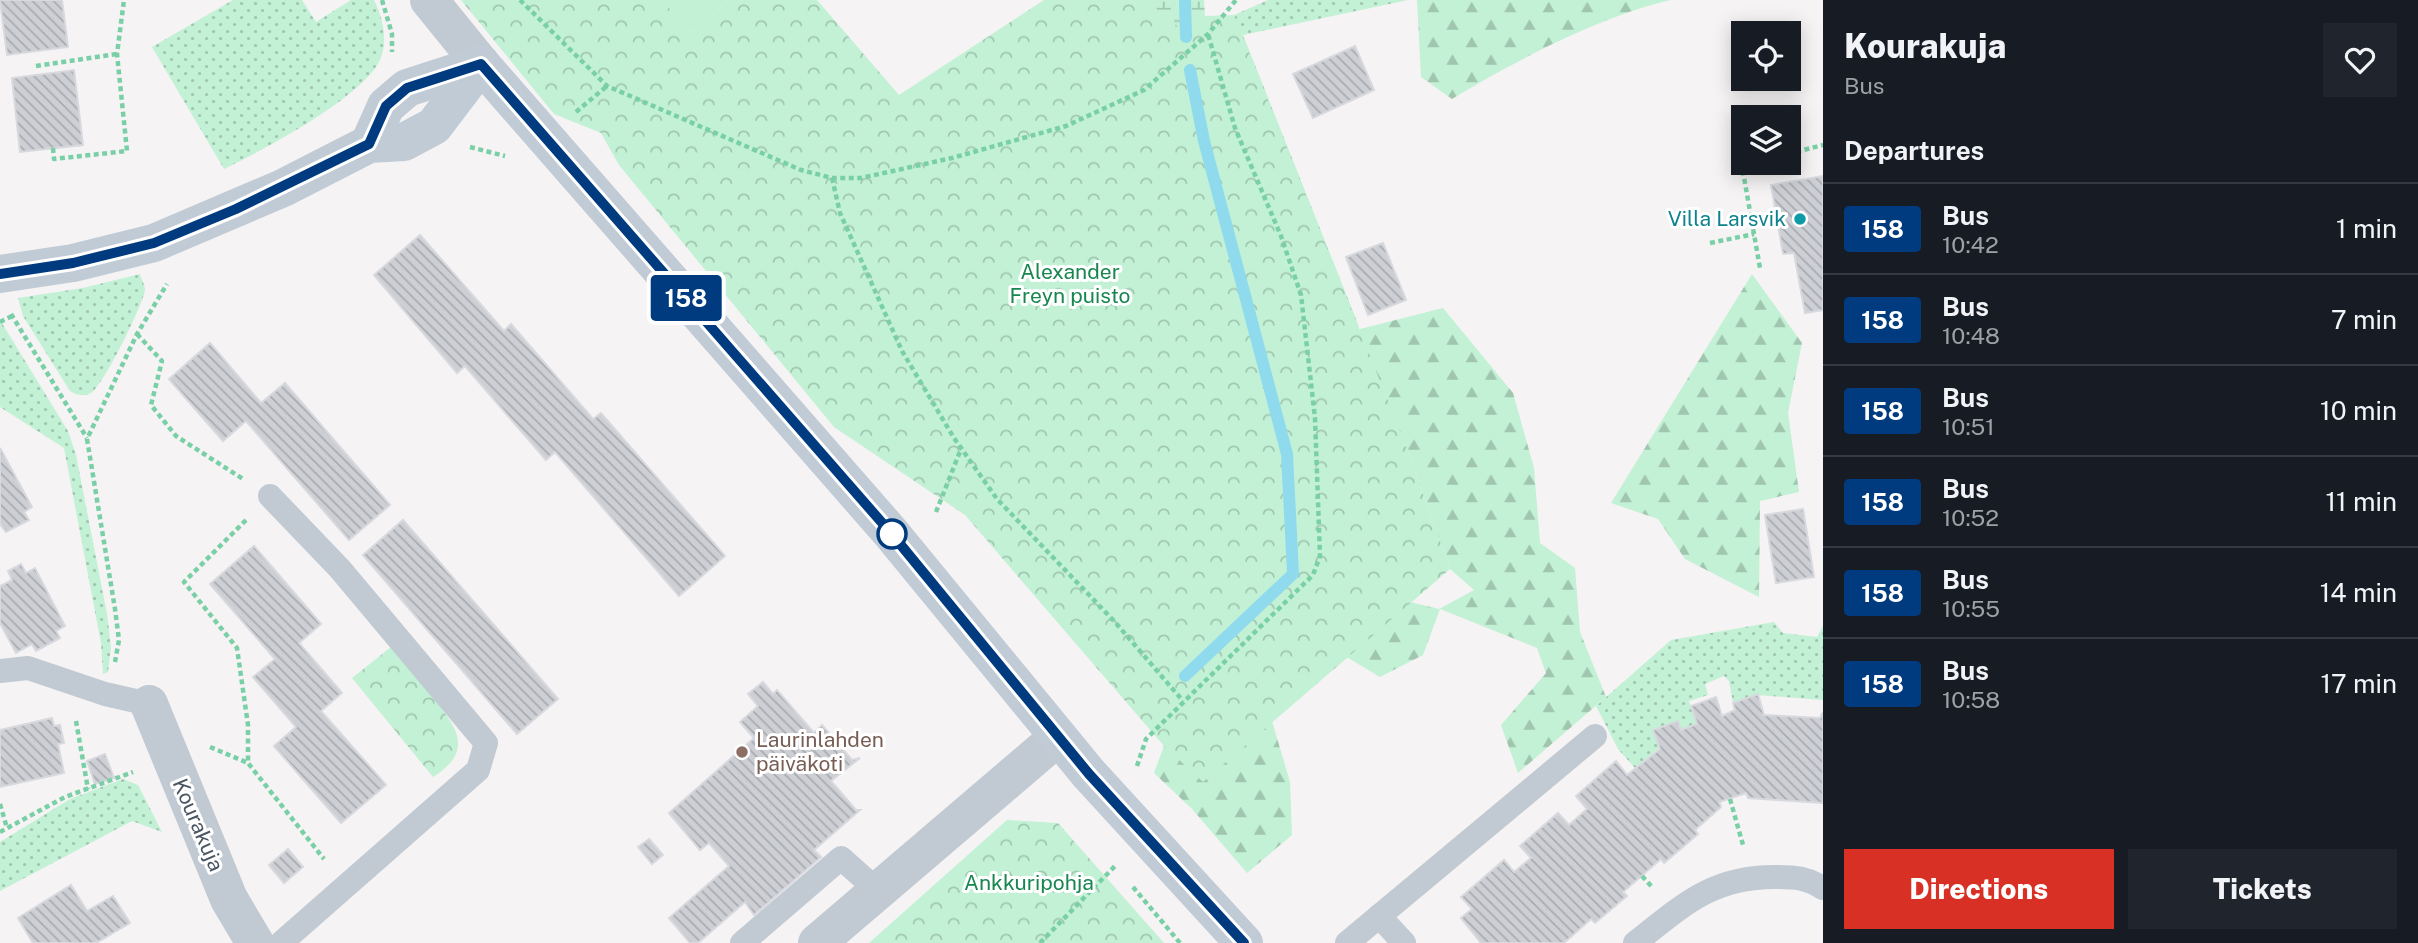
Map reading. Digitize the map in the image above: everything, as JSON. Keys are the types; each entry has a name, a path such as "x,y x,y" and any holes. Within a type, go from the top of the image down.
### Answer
{"street":[{"path":"429,0 481,64 891,533 1058,737 1244,943"},
{"path":"1,274 73,263 154,243 283,188 369,144 386,106 407,88 481,64"},
{"name":"Kourakuja","path":"149,704 229,899 255,943"},
{"path":"817,943 1058,737"}],"lane":[{"path":"270,496 340,569 486,743 478,770 281,943"},
{"path":"0,671 29,668 105,694 149,704"},
{"path":"1347,943 1595,736"},
{"path":"743,943 841,858 878,891"},
{"path":"1635,943 1674,912 1717,884 1753,876 1806,877 1823,888"},
{"path":"1379,916 1404,943"}],"path":[{"path":"53,148 54,159 127,151 117,54 124,0"},
{"path":"383,0 392,34 391,56"},
{"path":"520,0 607,86 801,170 832,178 861,178 1066,127 1144,90 1208,34 1229,2 1236,0"},
{"path":"1136,770 1146,739 1313,575 1321,556 1315,418 1301,295 1282,236 1236,128 1208,34"},
{"path":"36,65 117,54"},
{"path":"566,120 607,86"},
{"path":"1801,151 1823,145"},
{"path":"463,148 476,146 508,157"},
{"path":"1744,175 1760,268"},
{"path":"832,178 840,213 902,351 961,449 1015,519 1115,622 1184,701"},
{"path":"1710,243 1754,234"},
{"path":"1,274 5,303 87,439 118,640 105,694"},
{"path":"87,439 136,334 164,285 174,280"},
{"path":"0,322 12,316"},
{"path":"136,334 162,361 151,405 164,422 176,436 270,496 184,582 237,648 248,725 248,764 347,887"},
{"path":"936,512 961,449"},
{"path":"68,682 88,789"},
{"path":"0,832 134,769 141,778"},
{"path":"1730,799 1753,876"},
{"path":"0,804 7,828"},
{"path":"1040,943 1116,865"}],"green space":[{"path":"233,0 302,0 316,22 351,0 374,0 382,23 384,47 379,62 368,77 331,108 262,150 224,169 152,47"},
{"name":"Alexander Freyn puisto","path":"461,0 662,0 691,33 729,0 817,0 899,95 1044,0 1129,0 1180,27 1205,16 1234,15 1404,441 1450,569 1203,782 1164,746 965,515 834,427 619,165 601,133 554,114"},
{"path":"662,0 729,0 691,33"},
{"path":"1129,0 1204,0 1205,16 1180,28"},
{"path":"1268,0 1408,0 1243,35 1360,329 1217,42 1234,15"},
{"path":"1417,0 1671,0 1616,17 1558,41 1452,99 1421,77"},
{"path":"140,274 145,288 143,298 113,361 91,393 82,395 70,391 23,316 18,298 83,288"},
{"path":"1752,274 1802,343 1788,413 1799,492 1760,501 1759,597 1685,559 1658,519 1611,503"},
{"path":"1443,308 1513,393 1534,468 1540,543 1575,568 1580,632 1606,697 1518,773 1501,725 1546,673 1537,648 1440,609 1423,655 1380,677 1283,619 1410,602 1439,609 1474,590 1450,569 1404,441 1325,390 1360,329"},
{"path":"0,320 68,431 76,455 107,614 111,647 108,672 103,674 101,643 64,448 0,407"},
{"path":"1774,622 1783,633 1817,637 1823,626 1823,700 1758,695 1733,703 1729,681 1724,676 1705,684 1708,695 1689,701 1697,724 1681,730 1635,768 1618,749 1596,706 1671,640"},
{"path":"391,647 447,716 457,736 455,757 433,777 352,678"},
{"path":"1248,657 1264,694 1290,782 1292,835 1247,873 1192,809 1154,773 1164,746"},
{"path":"123,779 138,785 162,832 132,821 0,891 0,842 70,799"},
{"name":"Ankkuripohja","path":"1007,820 1058,823 1164,943 869,943"}],"building":[{"path":"0,0 62,0 68,47 7,55"},
{"path":"1355,46 1374,90 1313,118 1293,74"},
{"path":"74,70 83,145 20,152 12,78"},
{"name":"Villa Larsvik","path":"1823,176 1823,310 1805,313 1794,253 1783,254 1771,185"},
{"path":"420,235 504,331 511,324 593,419 601,413 725,556 679,596 555,452 546,460 465,366 457,373 374,275"},
{"path":"1383,243 1406,300 1368,315 1346,257"},
{"path":"210,343 261,403 285,383 390,505 349,540 246,421 223,441 169,379"},
{"path":"0,448 32,507 24,512 29,520 6,532 0,524"},
{"path":"1803,509 1814,577 1776,583 1765,515"},
{"path":"403,520 558,699 517,734 363,555"},
{"path":"254,546 321,624 299,643 342,693 321,711 386,785 341,823 274,746 296,727 253,677 275,659 210,584"},
{"path":"21,564 26,573 35,568 65,626 56,631 60,638 36,651 32,644 16,653 0,623 0,586 12,580 8,571"},
{"path":"763,682 773,694 777,690 814,733 822,725 852,760 860,758 831,781 856,810 860,810 814,850 821,857 754,915 745,902 698,943 690,943 669,918 729,866 709,843 700,850 669,813 754,738 740,722 758,706 748,694"},
{"path":"1758,694 1764,715 1820,718 1823,712 1823,803 1748,798 1746,793 1719,802 1721,807 1695,830 1698,834 1664,863 1661,859 1623,892 1627,896 1595,923 1591,919 1564,943 1481,943 1461,918 1472,909 1461,897 1504,860 1514,872 1531,858 1520,846 1558,813 1569,825 1587,809 1576,796 1616,761 1627,775 1660,749 1653,730 1678,721 1681,730 1697,724 1691,706 1716,697 1722,716 1735,710 1733,703"},
{"path":"52,718 54,726 60,725 64,743 58,744 64,773 0,787 0,730"},
{"path":"105,754 114,778 95,784 87,761"},
{"path":"649,839 663,855 652,864 638,847"},
{"path":"288,849 303,867 284,883 269,865"},
{"path":"71,885 87,911 113,896 130,923 96,943 33,943 18,918"}],"waterway":[{"path":"1185,0 1186,37"},
{"path":"1185,676 1293,574 1287,454 1204,141 1190,70"}],"bus line":[{"name":"158","path":"0,274 73,263 154,243 236,209 369,144 386,106 407,88 481,64 891,533 1089,774 1244,943"}],"place":[{"name":"Villa Larsvik","path":"1800,219"},
{"name":"Laurinlahden päiväkoti","path":"742,752"}]}
